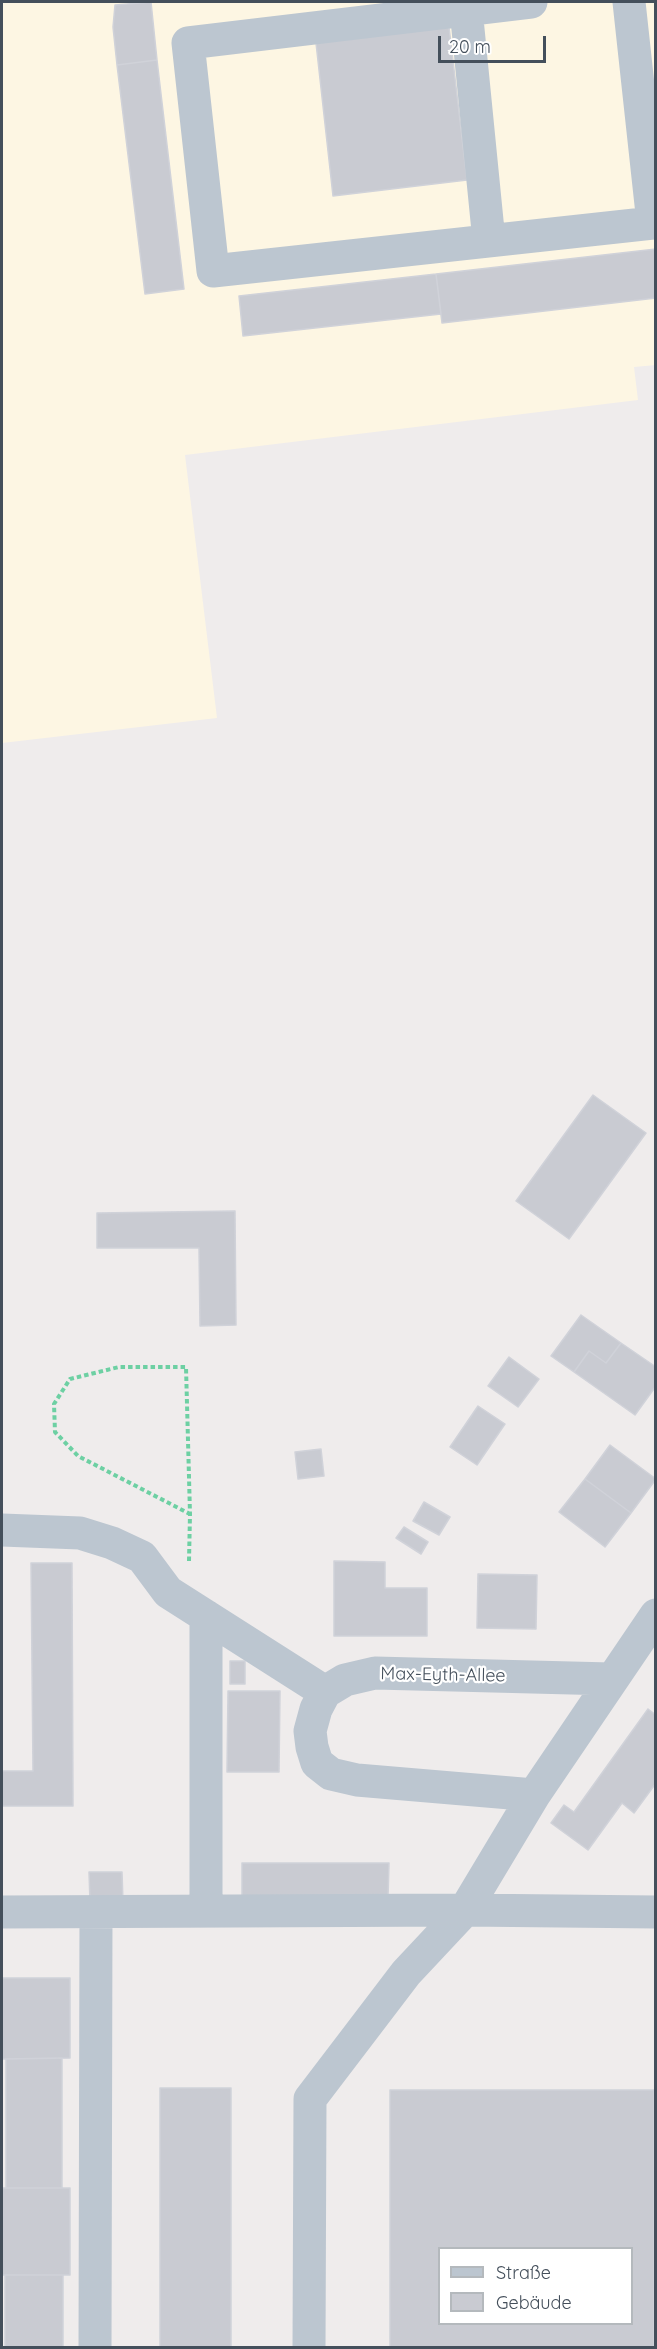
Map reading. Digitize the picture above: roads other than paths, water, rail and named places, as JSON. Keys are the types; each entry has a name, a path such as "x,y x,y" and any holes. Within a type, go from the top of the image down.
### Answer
{"street":[{"path":"531,2 466,9 400,9 188,43 213,271 653,223 629,2"},
{"path":"466,9 489,241"},
{"path":"2,1530 80,1533 112,1543 141,1557 168,1592 325,1692 316,1709 310,1731 317,1762 331,1774 357,1780 534,1795"},
{"path":"198,1611 206,1911"},
{"path":"309,2348 310,2099 406,1973 465,1910 534,1795 611,1678 656,1615"},
{"name":"Max-Eyth-Allee","path":"325,1692 345,1680 375,1673 611,1678"},
{"path":"2,1912 465,1910 656,1912"},
{"path":"95,2348 96,1912"}]}
